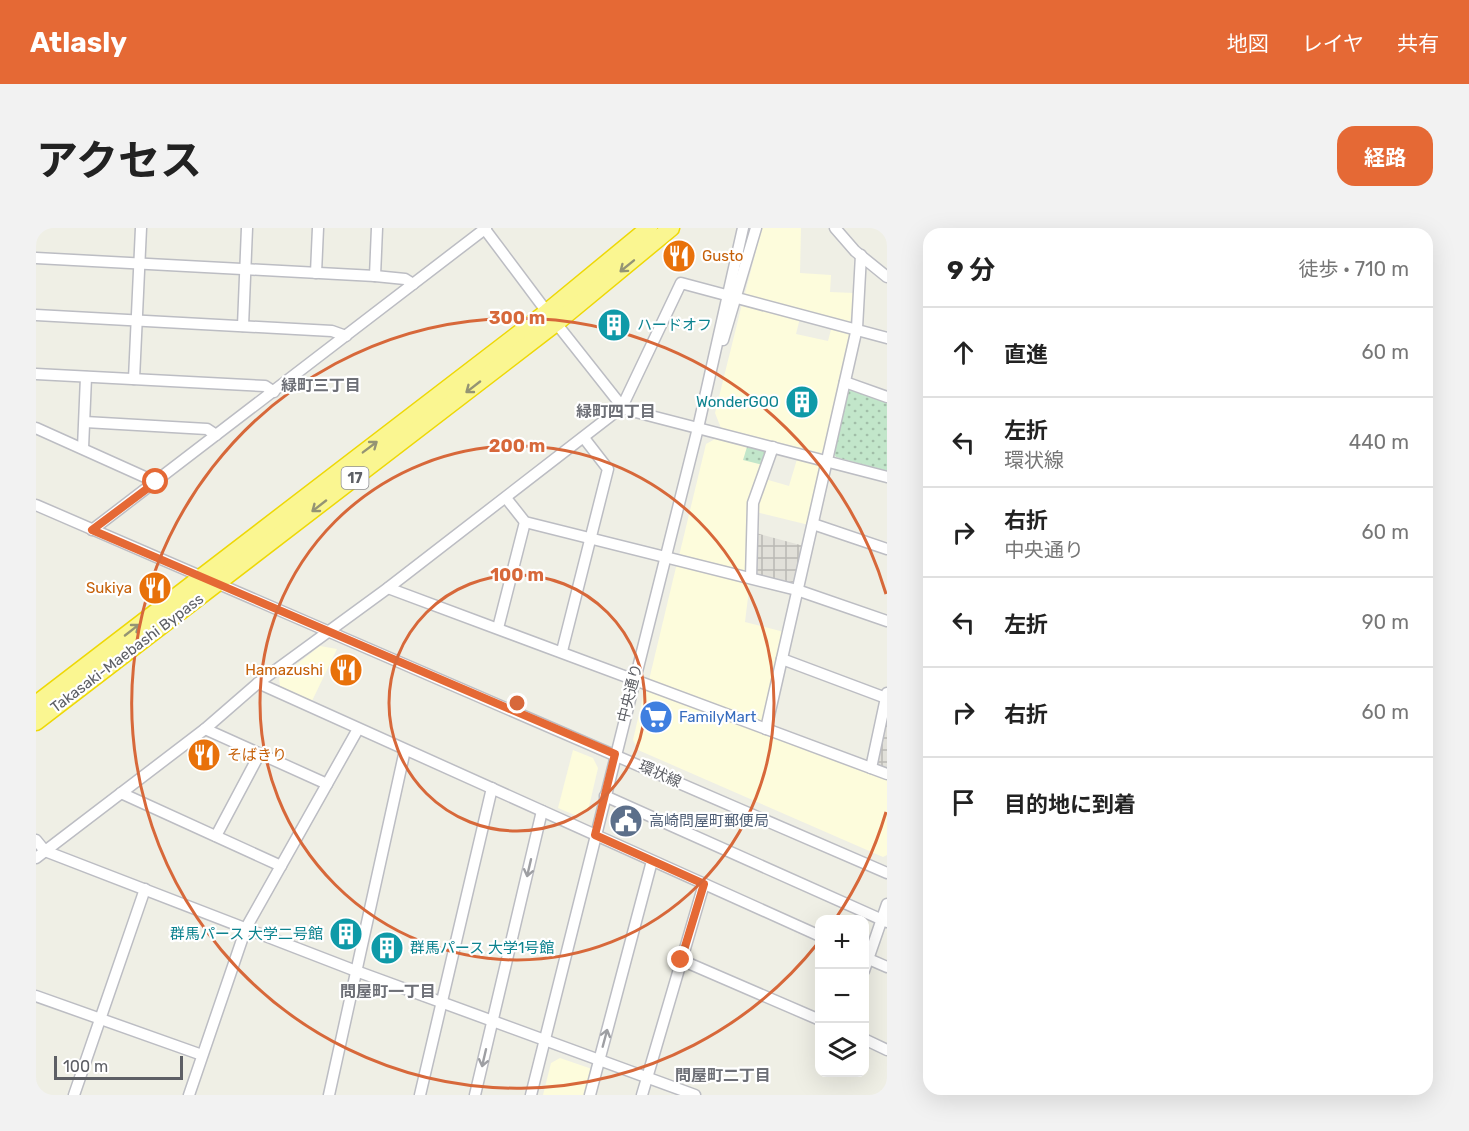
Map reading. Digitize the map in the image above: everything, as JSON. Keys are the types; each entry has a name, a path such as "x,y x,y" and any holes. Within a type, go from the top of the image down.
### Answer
{"highway":[{"name":"Takasaki-Maebashi Bypass","path":"36,722 220,583 552,317 649,228"},
{"name":"Takasaki-Maebashi Bypass","path":"36,704 202,575 671,228"}],"street":[{"path":"134,379 141,228"},
{"path":"243,326 247,228"},
{"path":"316,273 318,228"},
{"path":"375,276 377,228"},
{"path":"92,530 485,228 622,407 887,477"},
{"name":"中央通り","path":"732,296 743,228"},
{"name":"中央通り","path":"531,1095 633,679 714,362 732,296 756,228"},
{"path":"835,228 861,255 887,277"},
{"path":"766,729 857,328 861,255"},
{"path":"36,258 375,276 405,279 413,284"},
{"path":"40,854 205,729 258,683 388,588 622,407 681,283 857,328 887,338"},
{"path":"36,315 332,332 346,336"},
{"path":"36,375 265,386 274,392"},
{"path":"83,448 86,377"},
{"path":"845,382 887,397"},
{"path":"85,422 207,429 216,435"},
{"path":"36,428 156,482"},
{"path":"562,651 608,469 584,438"},
{"path":"751,578 753,503 773,447"},
{"path":"506,498 525,522 797,590 887,621"},
{"name":"環状線","path":"36,505 887,873"},
{"path":"498,628 525,522"},
{"path":"813,524 887,549"},
{"path":"388,588 887,774"},
{"path":"782,659 886,696 871,768"},
{"path":"258,683 815,934"},
{"path":"205,729 327,784"},
{"path":"189,1095 246,928 358,729"},
{"path":"329,1095 405,750"},
{"path":"216,836 259,755"},
{"path":"420,1095 492,788"},
{"path":"121,793 281,866"},
{"path":"605,796 884,921"},
{"path":"475,1095 542,811"},
{"path":"36,840 40,854"},
{"path":"40,854 145,889 356,971 695,1095"},
{"path":"590,1095 652,861"},
{"path":"642,1095 704,884"},
{"path":"74,1095 145,889"},
{"path":"869,952 884,921 887,904"},
{"path":"869,959 887,967"},
{"path":"681,960 815,1018"},
{"path":"36,996 202,1055"},
{"path":"869,1042 887,1050"}],"shaded area":[{"path":"762,228 801,228 800,273 831,275 830,292 854,293 850,323 744,297"},
{"path":"742,304 800,318 796,334 828,341 832,326 848,330 850,334 824,451 821,453 721,428 715,413"},
{"path":"851,388 887,401 887,471 836,457 833,452 847,390"},
{"path":"715,439 765,451 752,496 748,573 679,556 706,444"},
{"path":"747,447 765,451 763,465 743,460"},
{"path":"797,459 819,464 821,469 809,525 756,512 765,479 789,486"},
{"path":"756,533 804,546 797,583 755,575"},
{"path":"677,563 750,581 745,622 784,632 764,721 649,680"},
{"path":"320,646 337,649 312,701 280,686 279,678"},
{"path":"645,688 887,779 887,855 883,857 638,750 633,740"},
{"path":"887,711 887,770 878,767 876,761"},
{"path":"573,750 593,758 598,768 588,811 577,816 558,808"},
{"path":"560,1058 592,1069 586,1095 543,1095 551,1063"}],"place":[{"name":"Gusto","path":"679,256"},
{"name":"ハードオフ","path":"614,325"},
{"name":"WonderGOO","path":"802,402"},
{"name":"Sukiya","path":"155,588"},
{"name":"Hamazushi","path":"346,670"},
{"name":"FamilyMart","path":"656,717"},
{"name":"そばきり","path":"204,755"},
{"name":"高崎問屋町郵便局","path":"626,821"},
{"name":"群馬パース 大学二号館","path":"346,934"},
{"name":"群馬パース 大学1号館","path":"387,948"}],"district":[{"name":"緑町三丁目","path":"321,385"},
{"name":"緑町四丁目","path":"616,411"},
{"name":"問屋町一丁目","path":"388,991"},
{"name":"問屋町二丁目","path":"723,1075"}],"route":[{"path":"156,482 92,530 235,589 327,632 615,754 595,835 704,884 681,960"}]}
